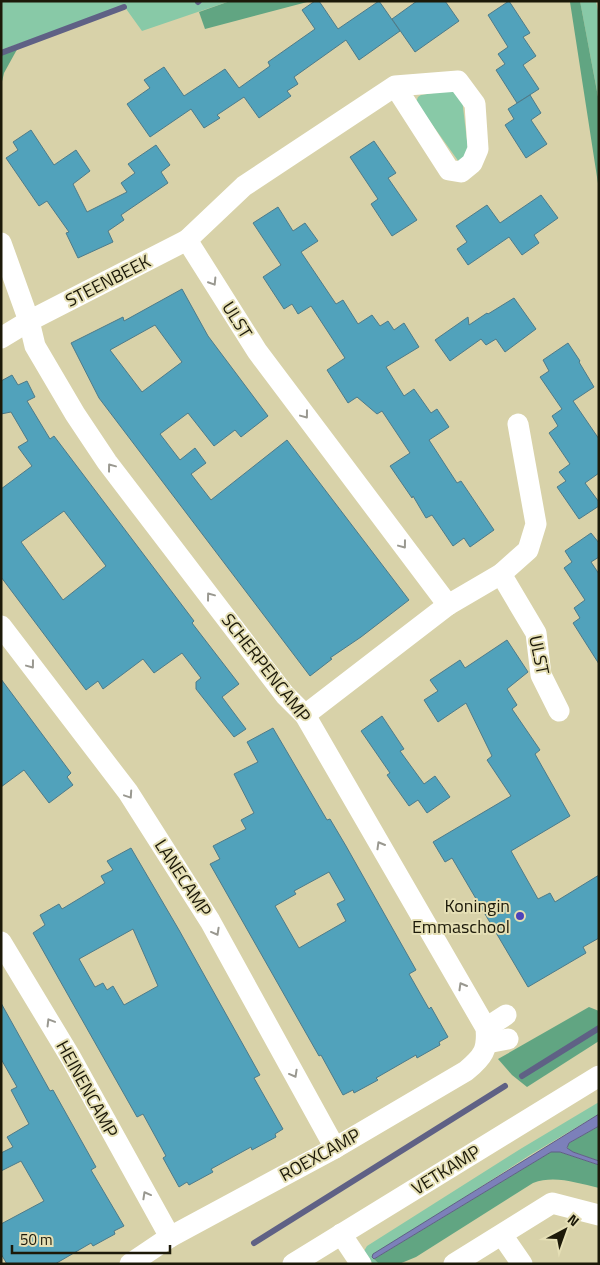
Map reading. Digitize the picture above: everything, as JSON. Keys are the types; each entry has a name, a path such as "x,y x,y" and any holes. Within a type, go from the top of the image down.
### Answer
{"street":[{"path":"187,240 244,186 395,86 458,80 474,104 478,149 472,163 462,172 449,170 395,86"},
{"name":"STEENBEEK","path":"1,338 28,321 187,240"},
{"name":"ULST","path":"187,240 257,351 448,605"},
{"path":"1,244 28,321"},
{"name":"SCHERPENCAMP","path":"28,321 35,346 75,414 107,462 285,695 305,715 487,1035"},
{"path":"305,715 448,605 501,574 528,550 536,524 518,424"},
{"name":"ULST","path":"501,574 536,633 541,675 559,711"},
{"name":"LANECAMP","path":"1,626 128,792 205,913 335,1148"},
{"name":"HEINENCAMP","path":"1,942 71,1058 170,1237"},
{"path":"487,1035 506,1014"},
{"path":"487,1035 508,1039"},
{"name":"ROEXCAMP","path":"130,1264 170,1237 335,1148 466,1071 479,1059 487,1035"},
{"name":"VETKAMP","path":"293,1264 599,1076"},
{"path":"454,1264 552,1203 599,1215"},
{"path":"341,1234 362,1264"},
{"path":"502,1235 522,1264"}],"green space":[{"path":"1,1 230,1 142,31 124,6 1,50"},
{"path":"230,1 311,1 205,29 199,12"},
{"path":"567,1 580,1 599,102 599,190 570,2"},
{"path":"580,1 596,1 599,16 599,102"},
{"path":"20,44 4,73 1,86 1,50"},
{"path":"452,90 462,99 469,157 459,162 416,102 421,95"},
{"path":"589,1007 599,1011 599,1041 527,1087 512,1075 498,1059"},
{"path":"599,1102 599,1114 530,1155 372,1257 379,1264 373,1264 364,1251 367,1246 522,1148"},
{"path":"599,1126 599,1161 568,1149 569,1143"},
{"path":"551,1152 560,1152 599,1165 599,1188 557,1180 533,1183 416,1257 399,1264 379,1264 374,1259"}],"water":[{"path":"599,1114 599,1126 569,1143 567,1148 599,1161 599,1165 560,1152 551,1152 374,1259 372,1257 373,1254"}],"building":[{"path":"315,1 319,1 338,29 379,1 400,31 359,60 346,40 294,77 298,84 287,91 291,96 259,118 244,97 217,115 220,118 204,128 191,109 150,137 127,104 150,88 144,80 164,67 184,96 225,69 239,88 270,66 268,62 315,29 302,10"},
{"path":"417,1 445,1 459,21 415,52 392,19"},
{"path":"509,1 530,33 523,37 536,56 523,65 539,89 517,103 496,70 505,64 498,54 508,47 488,15"},
{"path":"530,95 541,113 531,120 547,144 526,158 505,125 514,119 508,109"},
{"path":"31,130 54,165 76,150 90,171 73,184 87,212 127,192 121,183 135,173 128,164 156,145 170,165 161,172 168,183 121,215 124,220 108,231 113,242 78,258 66,233 69,232 47,201 39,206 6,158 18,150 13,142"},
{"path":"374,141 396,173 388,178 417,220 392,236 371,204 378,199 350,157"},
{"path":"541,195 558,218 534,235 539,243 522,255 509,237 468,265 457,249 467,242 456,226 487,205 500,223"},
{"path":"278,207 293,231 305,223 318,241 301,252 336,304 343,300 358,324 372,315 380,326 388,321 394,330 404,323 419,347 386,367 404,396 414,389 431,413 437,409 449,427 429,440 457,483 461,481 494,530 470,547 464,538 453,546 432,515 426,518 413,496 412,498 390,466 410,453 382,411 377,414 357,397 348,403 327,370 345,358 311,306 298,314 292,304 284,309 263,277 281,265 253,223"},
{"path":"182,289 208,336 268,416 241,437 235,430 214,446 188,413 160,434 180,460 195,448 206,463 191,474 211,500 287,440 409,600 330,658 332,659 310,676 99,398 71,343 123,317 124,321","holes":["155,325 182,362 142,392 110,350"]},
{"path":"514,298 536,329 505,352 496,339 486,345 481,339 450,361 435,340 468,317 469,325"},
{"path":"568,343 594,387 573,401 599,439 599,473 585,483 599,502 599,506 579,519 557,487 566,481 559,472 570,464 549,433 558,426 552,416 562,409 540,377 549,371 543,360"},
{"path":"12,375 18,385 27,381 35,397 27,401 50,439 54,436 194,621 192,623 239,684 222,697 246,729 234,737 196,689 196,682 201,678 182,653 154,673 143,659 103,689 98,681 86,690 1,577 1,489 32,466 18,447 28,441 11,412 1,414 1,381","holes":["64,511 106,566 63,600 21,542"]},
{"path":"591,533 599,543 599,557 591,562 599,574 599,664 573,623 580,618 574,608 585,600 564,568 572,562 565,551"},
{"path":"507,640 528,672 507,689 517,705 512,709 540,750 535,754 570,816 511,851 538,899 550,893 555,902 599,875 599,938 583,947 586,953 528,987 452,858 445,862 433,842 511,796 487,760 492,756 466,703 438,722 424,700 438,691 430,680 460,660 465,668"},
{"path":"1,679 71,773 67,777 73,785 49,803 24,770 1,787"},
{"path":"382,716 404,749 400,751 424,784 435,776 450,797 427,813 418,800 409,806 387,775 390,773 361,731"},
{"path":"273,728 327,820 330,819 346,846 416,970 409,974 448,1037 439,1042 440,1045 417,1058 416,1055 354,1093 353,1090 343,1095 210,864 220,859 213,846 246,829 241,820 254,813 234,774 258,762 247,742","holes":["329,872 345,900 337,904 346,921 299,948 275,906 296,894 294,891"]},
{"path":"131,848 260,1075 254,1078 283,1129 275,1134 276,1137 252,1150 251,1147 211,1169 213,1172 189,1185 187,1182 179,1187 163,1158 166,1156 143,1114 137,1117 33,933 45,925 40,915 59,904 62,909 105,883 101,876 113,870 107,861","holes":["133,929 158,986 124,1005 113,986 107,990 103,983 95,987 79,959"]},
{"path":"1,1003 50,1091 53,1090 96,1167 91,1170 124,1226 114,1231 115,1234 93,1246 91,1243 55,1264 7,1264 1,1254 1,1224 44,1201 21,1161 1,1171 1,1153 13,1147 7,1137 29,1124 11,1090 17,1087 1,1059"}],"waterway":[{"path":"1,53 124,7"},
{"path":"522,1076 599,1028"},
{"path":"254,1243 505,1086"}],"place":[{"name":"Koningin Emmaschool","path":"520,916"}]}
